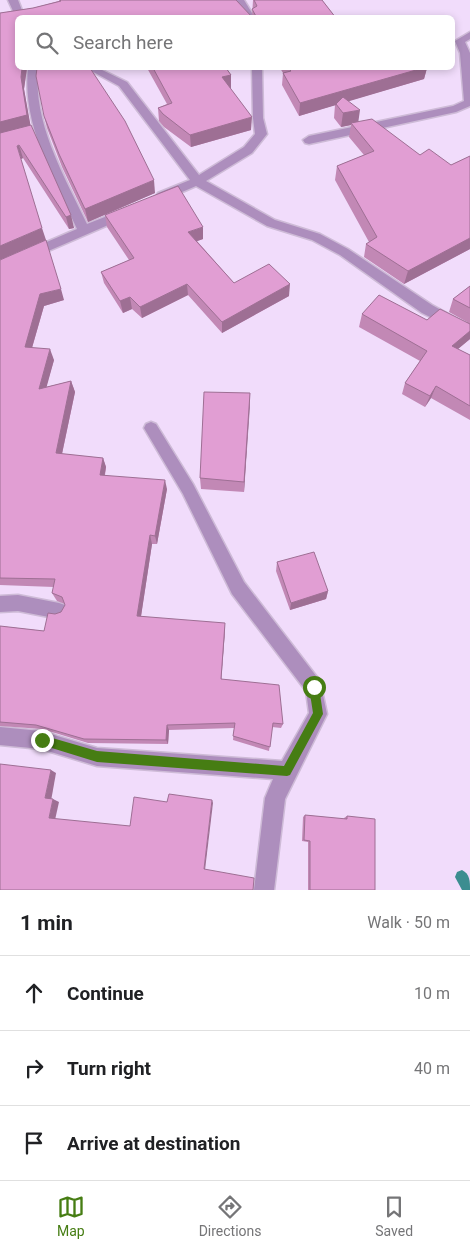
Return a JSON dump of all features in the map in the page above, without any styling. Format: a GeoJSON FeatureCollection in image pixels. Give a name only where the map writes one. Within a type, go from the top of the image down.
{"type":"FeatureCollection","features":[{"type":"Feature","properties":{"kind":"street"},"geometry":{"type":"LineString","coordinates":[[13,0],[19,15]]}},
{"type":"Feature","properties":{"kind":"street"},"geometry":{"type":"LineString","coordinates":[[239,0],[248,15]]}},
{"type":"Feature","properties":{"kind":"street"},"geometry":{"type":"LineString","coordinates":[[309,140],[456,109],[469,102],[465,52],[460,41],[470,35]]}},
{"type":"Feature","properties":{"kind":"street"},"geometry":{"type":"LineString","coordinates":[[33,70],[31,89],[34,132],[84,231]]}},
{"type":"Feature","properties":{"kind":"street"},"geometry":{"type":"LineString","coordinates":[[95,70],[123,84],[197,181],[270,223],[316,238],[344,252],[427,309],[470,332]]}},
{"type":"Feature","properties":{"kind":"street"},"geometry":{"type":"LineString","coordinates":[[153,200],[197,181],[248,150],[261,134],[258,118],[257,70]]}},
{"type":"Feature","properties":{"kind":"street"},"geometry":{"type":"LineString","coordinates":[[0,267],[135,208]]}},
{"type":"Feature","properties":{"kind":"street"},"geometry":{"type":"LineString","coordinates":[[151,428],[188,489],[238,588],[314,687],[318,714],[287,771],[275,798],[264,890]]}},
{"type":"Feature","properties":{"kind":"street"},"geometry":{"type":"LineString","coordinates":[[0,604],[18,602],[58,611]]}},
{"type":"Feature","properties":{"kind":"street"},"geometry":{"type":"LineString","coordinates":[[0,736],[42,740],[97,756],[287,771]]}},
{"type":"Feature","properties":{"kind":"building"},"geometry":{"type":"Polygon","coordinates":[[[236,0],[250,15],[15,15],[15,70],[22,70],[21,77],[27,115],[0,122],[0,13],[61,1],[236,0]]]}},
{"type":"Feature","properties":{"kind":"building"},"geometry":{"type":"Polygon","coordinates":[[[254,0],[322,0],[334,15],[255,15],[252,9],[257,6],[254,0]]]}},
{"type":"Feature","properties":{"kind":"building"},"geometry":{"type":"Polygon","coordinates":[[[37,70],[91,70],[125,121],[154,180],[85,209],[59,154],[44,116],[36,76],[37,70]]]}},
{"type":"Feature","properties":{"kind":"building"},"geometry":{"type":"Polygon","coordinates":[[[154,70],[227,70],[231,75],[222,77],[252,117],[190,135],[158,108],[172,103],[154,70]]]}},
{"type":"Feature","properties":{"kind":"building"},"geometry":{"type":"Polygon","coordinates":[[[416,70],[300,103],[283,73],[291,71],[416,70]]]}},
{"type":"Feature","properties":{"kind":"building"},"geometry":{"type":"Polygon","coordinates":[[[343,97],[360,110],[343,113],[336,104],[343,97]]]}},
{"type":"Feature","properties":{"kind":"building"},"geometry":{"type":"Polygon","coordinates":[[[372,119],[420,155],[429,149],[451,165],[470,156],[470,238],[408,271],[366,244],[377,237],[337,166],[374,151],[351,123],[372,119]]]}},
{"type":"Feature","properties":{"kind":"building"},"geometry":{"type":"Polygon","coordinates":[[[31,125],[71,215],[66,217],[19,145],[17,146],[42,228],[0,246],[0,133],[31,125]]]}},
{"type":"Feature","properties":{"kind":"building"},"geometry":{"type":"Polygon","coordinates":[[[178,186],[203,227],[188,232],[234,283],[269,264],[290,284],[222,322],[187,284],[140,307],[130,297],[120,301],[101,272],[134,258],[105,215],[178,186]]]}},
{"type":"Feature","properties":{"kind":"building"},"geometry":{"type":"Polygon","coordinates":[[[46,240],[61,289],[40,294],[25,347],[50,349],[39,389],[71,381],[56,453],[103,458],[100,475],[165,480],[155,536],[150,535],[137,616],[225,623],[221,679],[279,685],[283,724],[273,723],[270,747],[233,736],[235,723],[167,725],[166,740],[84,739],[36,725],[0,722],[0,626],[44,631],[48,613],[55,614],[61,612],[65,605],[62,597],[52,593],[55,579],[0,578],[0,260],[46,240]]]}},
{"type":"Feature","properties":{"kind":"building"},"geometry":{"type":"Polygon","coordinates":[[[470,286],[470,308],[453,299],[470,286]]]}},
{"type":"Feature","properties":{"kind":"building"},"geometry":{"type":"Polygon","coordinates":[[[379,295],[427,320],[440,309],[470,324],[470,331],[452,346],[470,355],[470,406],[436,386],[430,396],[405,383],[427,351],[362,314],[379,295]]]}},
{"type":"Feature","properties":{"kind":"building"},"geometry":{"type":"Polygon","coordinates":[[[204,392],[250,393],[244,482],[200,478],[204,392]]]}},
{"type":"Feature","properties":{"kind":"building"},"geometry":{"type":"Polygon","coordinates":[[[314,552],[328,591],[291,603],[277,562],[314,552]]]}},
{"type":"Feature","properties":{"kind":"building"},"geometry":{"type":"Polygon","coordinates":[[[0,764],[51,770],[45,798],[53,799],[49,818],[130,826],[134,797],[167,802],[169,794],[212,800],[204,869],[254,878],[253,890],[0,890],[0,764]]]}},
{"type":"Feature","properties":{"kind":"building"},"geometry":{"type":"Polygon","coordinates":[[[305,815],[347,819],[347,816],[375,819],[375,890],[310,890],[310,841],[304,840],[305,815]]]}},
{"type":"Feature","properties":{"kind":"waterway"},"geometry":{"type":"LineString","coordinates":[[462,877],[470,890]]}},
{"type":"Feature","properties":{"kind":"route"},"geometry":{"type":"LineString","coordinates":[[42,740],[97,756],[287,771],[318,714],[314,687]]}}]}
